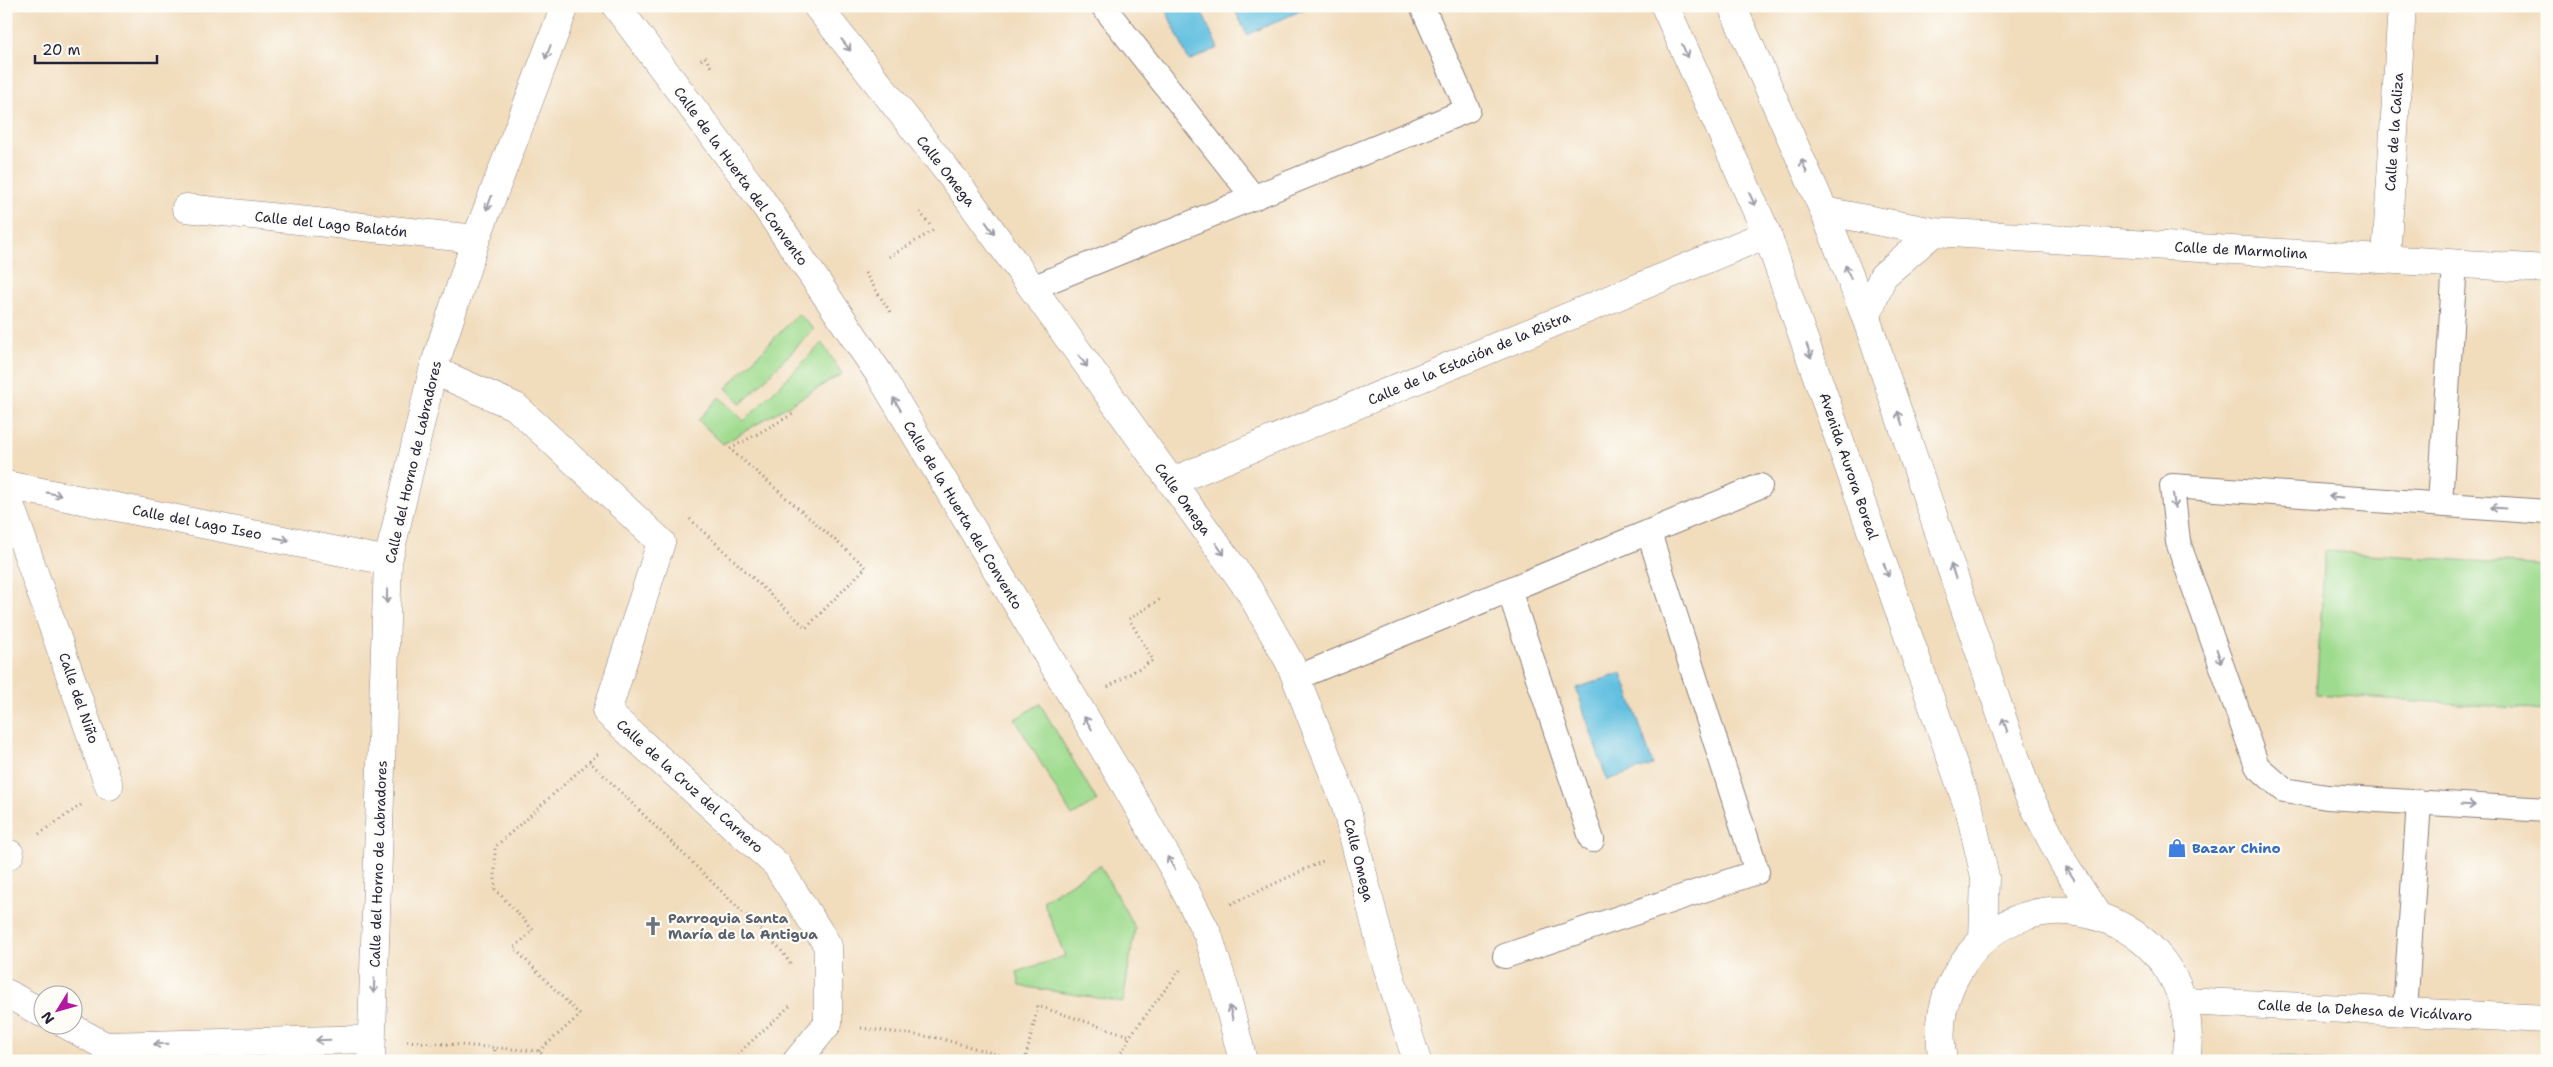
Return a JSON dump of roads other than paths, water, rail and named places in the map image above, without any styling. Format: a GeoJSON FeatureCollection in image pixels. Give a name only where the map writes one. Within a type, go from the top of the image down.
{"type":"FeatureCollection","features":[{"type":"Feature","properties":{"kind":"street","name":"Calle del Horno de Labradores"},"geometry":{"type":"LineString","coordinates":[[372,1050],[388,561],[433,370],[476,239],[566,6]]}},
{"type":"Feature","properties":{"kind":"street","name":"Calle de la Huerta del Convento"},"geometry":{"type":"LineString","coordinates":[[616,6],[760,198],[880,376],[1126,786],[1175,871],[1208,935],[1225,990],[1243,1061]]}},
{"type":"Feature","properties":{"kind":"street","name":"Calle Omega"},"geometry":{"type":"LineString","coordinates":[[817,6],[960,187],[1249,590],[1296,678],[1345,803],[1382,950],[1417,1061]]}},
{"type":"Feature","properties":{"kind":"street","name":"Avenida Aurora Boreal"},"geometry":{"type":"LineString","coordinates":[[1665,6],[1767,234],[1970,812],[1985,877],[1983,940]]}},
{"type":"Feature","properties":{"kind":"street"},"geometry":{"type":"LineString","coordinates":[[1732,6],[1824,211],[1866,318],[2028,794],[2063,862],[2096,914]]}},
{"type":"Feature","properties":{"kind":"street","name":"Calle de la Caliza"},"geometry":{"type":"LineString","coordinates":[[2386,258],[2402,6]]}},
{"type":"Feature","properties":{"kind":"street","name":"Calle del Lago Balatón"},"geometry":{"type":"LineString","coordinates":[[186,208],[476,239]]}},
{"type":"Feature","properties":{"kind":"street","name":"Calle de Marmolina"},"geometry":{"type":"LineString","coordinates":[[1824,211],[1934,232],[2547,269]]}},
{"type":"Feature","properties":{"kind":"street"},"geometry":{"type":"LineString","coordinates":[[1866,318],[1883,276],[1934,232]]}},
{"type":"Feature","properties":{"kind":"street","name":"Calle de la Estación de la Ristra"},"geometry":{"type":"LineString","coordinates":[[1171,482],[1767,234]]}},
{"type":"Feature","properties":{"kind":"street","name":"Calle de la Cruz del Carnero"},"geometry":{"type":"LineString","coordinates":[[433,370],[516,407],[661,542],[616,721],[776,864],[828,946],[828,1023],[797,1061]]}},
{"type":"Feature","properties":{"kind":"street","name":"Calle del Lago Iseo"},"geometry":{"type":"LineString","coordinates":[[6,485],[388,561]]}},
{"type":"Feature","properties":{"kind":"street","name":"Calle del Niño"},"geometry":{"type":"LineString","coordinates":[[6,493],[109,786]]}},
{"type":"Feature","properties":{"kind":"street"},"geometry":{"type":"LineString","coordinates":[[1943,1061],[1940,1043],[1941,1014],[1949,987],[1963,962],[1983,940],[2008,924],[2037,914],[2066,911],[2096,914],[2126,928],[2151,947],[2171,972],[2184,1001],[2189,1030],[2186,1061]]}},
{"type":"Feature","properties":{"kind":"street"},"geometry":{"type":"LineString","coordinates":[[6,994],[32,1008]]}},
{"type":"Feature","properties":{"kind":"street","name":"Calle de la Dehesa de Vicálvaro"},"geometry":{"type":"LineString","coordinates":[[2184,1001],[2405,1011],[2547,1020]]}},
{"type":"Feature","properties":{"kind":"street"},"geometry":{"type":"LineString","coordinates":[[79,1034],[107,1053],[372,1050]]}},
{"type":"Feature","properties":{"kind":"lane"},"geometry":{"type":"LineString","coordinates":[[1103,6],[1254,198]]}},
{"type":"Feature","properties":{"kind":"lane"},"geometry":{"type":"LineString","coordinates":[[1032,288],[1468,110],[1422,6]]}},
{"type":"Feature","properties":{"kind":"lane"},"geometry":{"type":"LineString","coordinates":[[2440,504],[2455,263]]}},
{"type":"Feature","properties":{"kind":"lane"},"geometry":{"type":"LineString","coordinates":[[1296,678],[1760,486]]}},
{"type":"Feature","properties":{"kind":"lane"},"geometry":{"type":"LineString","coordinates":[[2547,512],[2172,486],[2178,542],[2257,766],[2284,790],[2327,797],[2547,810]]}},
{"type":"Feature","properties":{"kind":"lane"},"geometry":{"type":"LineString","coordinates":[[1504,956],[1756,872],[1649,533]]}},
{"type":"Feature","properties":{"kind":"lane"},"geometry":{"type":"LineString","coordinates":[[1508,590],[1592,840]]}},
{"type":"Feature","properties":{"kind":"lane"},"geometry":{"type":"LineString","coordinates":[[2405,1011],[2419,802]]}},
{"type":"Feature","properties":{"kind":"water"},"geometry":{"type":"Polygon","coordinates":[[[1164,6],[1199,6],[1218,48],[1189,61],[1164,6]]]}},
{"type":"Feature","properties":{"kind":"water"},"geometry":{"type":"Polygon","coordinates":[[[1233,6],[1311,6],[1247,35],[1233,6]]]}},
{"type":"Feature","properties":{"kind":"water"},"geometry":{"type":"Polygon","coordinates":[[[1622,673],[1653,765],[1607,780],[1576,688],[1622,673]]]}},
{"type":"Feature","properties":{"kind":"place","name":"Bazar Chino"},"geometry":{"type":"Point","coordinates":[2177,848]}},
{"type":"Feature","properties":{"kind":"place","name":"Parroquia Santa María de la Antigua"},"geometry":{"type":"Point","coordinates":[653,926]}}]}
